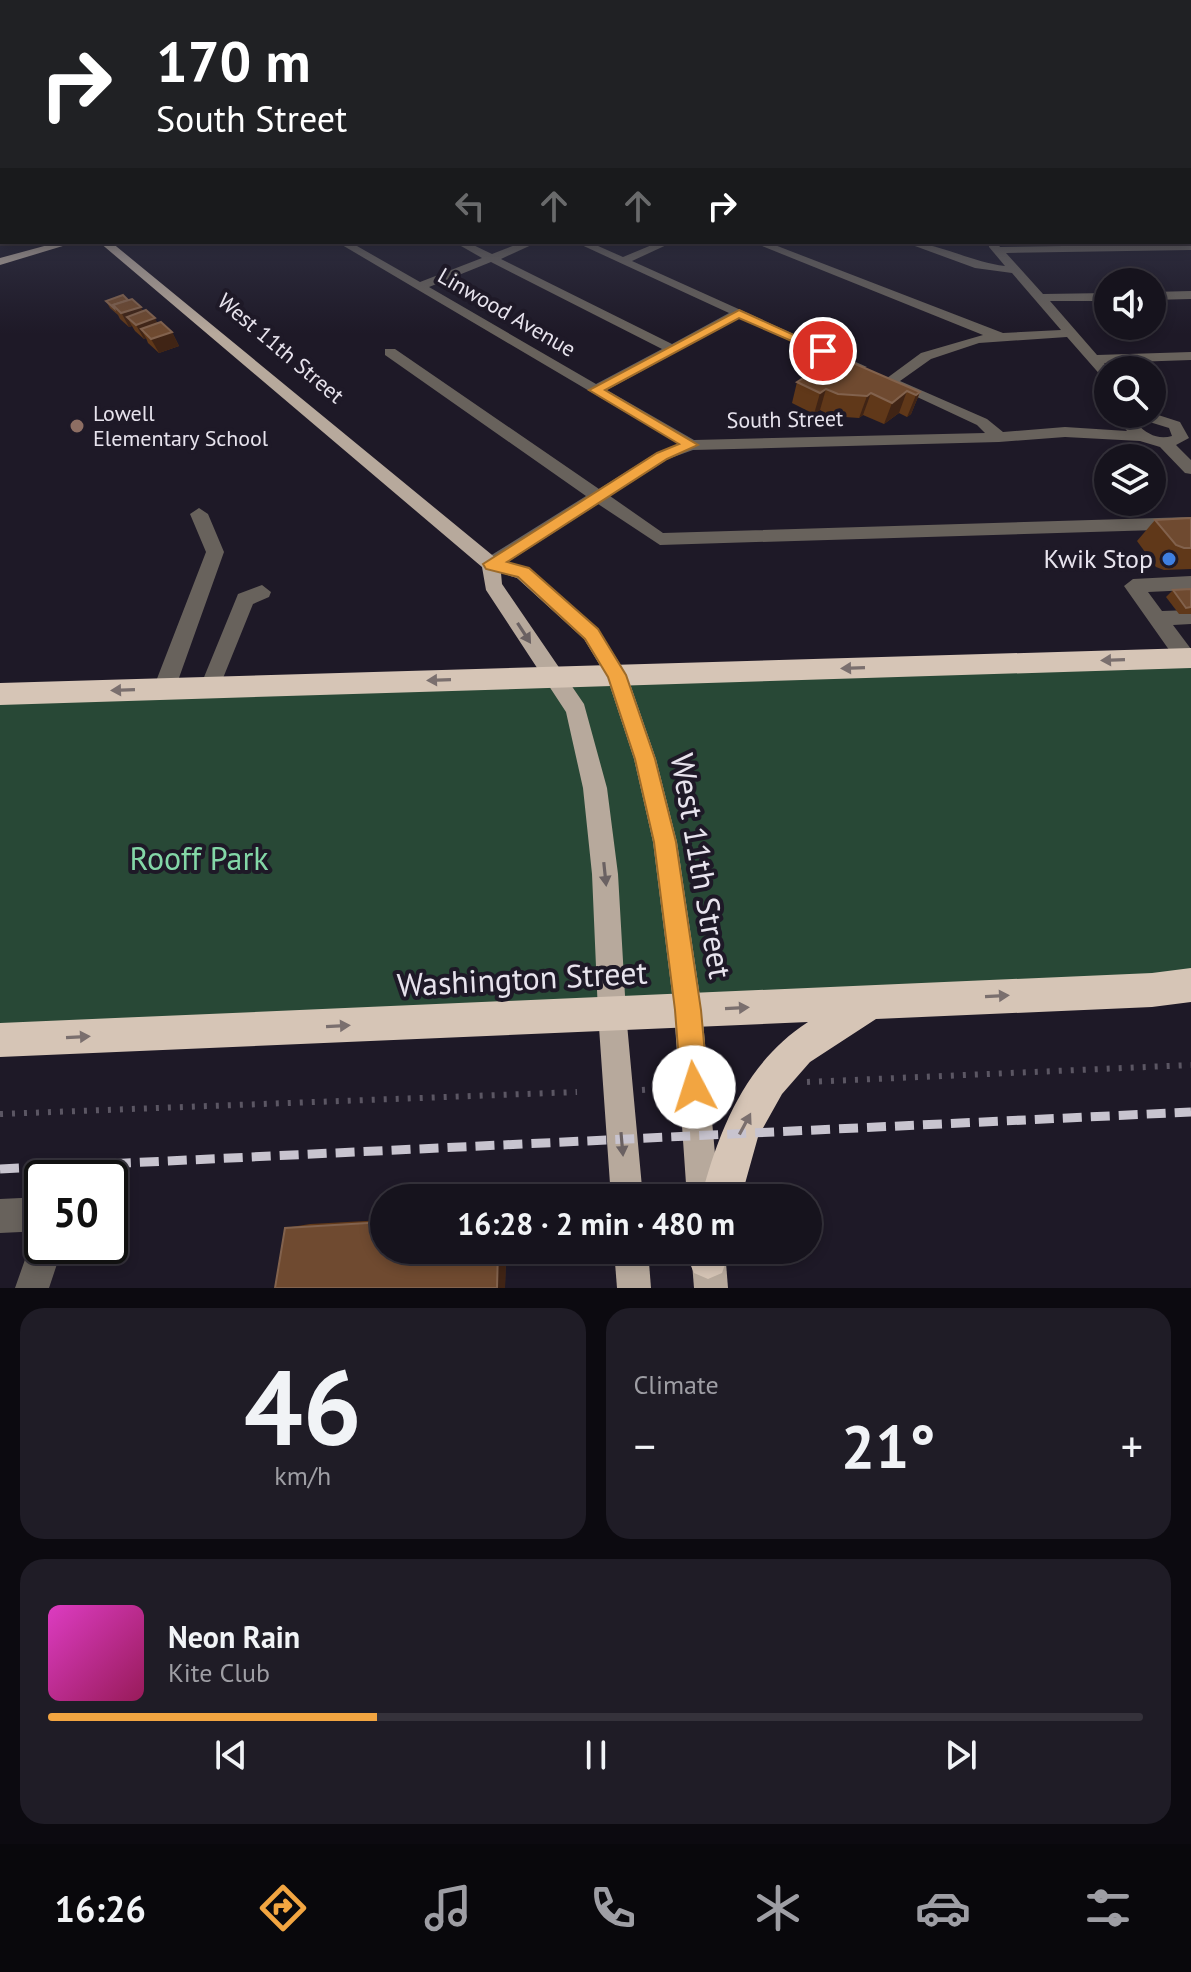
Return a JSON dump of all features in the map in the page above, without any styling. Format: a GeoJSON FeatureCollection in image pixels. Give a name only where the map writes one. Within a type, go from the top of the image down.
{"type":"FeatureCollection","features":[{"type":"Feature","properties":{"kind":"highway"},"geometry":{"type":"LineString","coordinates":[[0,694],[1188,658]]}},
{"type":"Feature","properties":{"kind":"highway"},"geometry":{"type":"LineString","coordinates":[[1152,990],[1191,985]]}},
{"type":"Feature","properties":{"kind":"highway","name":"Washington Street"},"geometry":{"type":"LineString","coordinates":[[0,1040],[1152,990]]}},
{"type":"Feature","properties":{"kind":"highway"},"geometry":{"type":"LineString","coordinates":[[725,1184],[739,1134],[767,1084],[797,1050],[872,1002]]}},
{"type":"Feature","properties":{"kind":"main road"},"geometry":{"type":"LineString","coordinates":[[0,262],[64,244]]}},
{"type":"Feature","properties":{"kind":"main road","name":"West 11th Street"},"geometry":{"type":"LineString","coordinates":[[106,244],[491,564],[523,573],[533,581],[591,634],[617,675],[656,799],[688,1010],[702,1184]]}},
{"type":"Feature","properties":{"kind":"main road"},"geometry":{"type":"LineString","coordinates":[[491,564],[493,585],[576,710],[595,788],[607,889],[612,1013],[626,1184]]}},
{"type":"Feature","properties":{"kind":"main road"},"geometry":{"type":"LineString","coordinates":[[632,1264],[634,1288]]}},
{"type":"Feature","properties":{"kind":"street","name":"Linwood Avenue"},"geometry":{"type":"LineString","coordinates":[[345,244],[691,445]]}},
{"type":"Feature","properties":{"kind":"street"},"geometry":{"type":"LineString","coordinates":[[463,244],[673,349]]}},
{"type":"Feature","properties":{"kind":"street"},"geometry":{"type":"LineString","coordinates":[[419,287],[528,244]]}},
{"type":"Feature","properties":{"kind":"street"},"geometry":{"type":"LineString","coordinates":[[585,244],[982,422],[999,437]]}},
{"type":"Feature","properties":{"kind":"street"},"geometry":{"type":"LineString","coordinates":[[623,261],[663,244]]}},
{"type":"Feature","properties":{"kind":"street"},"geometry":{"type":"LineString","coordinates":[[762,244],[998,336]]}},
{"type":"Feature","properties":{"kind":"street"},"geometry":{"type":"LineString","coordinates":[[915,244],[979,266],[1014,270]]}},
{"type":"Feature","properties":{"kind":"street"},"geometry":{"type":"LineString","coordinates":[[994,246],[1093,359],[1191,356]]}},
{"type":"Feature","properties":{"kind":"street"},"geometry":{"type":"LineString","coordinates":[[994,246],[1191,246]]}},
{"type":"Feature","properties":{"kind":"street"},"geometry":{"type":"LineString","coordinates":[[1166,296],[1191,295]]}},
{"type":"Feature","properties":{"kind":"street"},"geometry":{"type":"LineString","coordinates":[[1038,298],[1094,297]]}},
{"type":"Feature","properties":{"kind":"street"},"geometry":{"type":"LineString","coordinates":[[596,390],[739,313]]}},
{"type":"Feature","properties":{"kind":"street"},"geometry":{"type":"LineString","coordinates":[[890,381],[926,356],[978,339],[1070,333]]}},
{"type":"Feature","properties":{"kind":"street"},"geometry":{"type":"LineString","coordinates":[[390,352],[660,539],[1191,523]]}},
{"type":"Feature","properties":{"kind":"street","name":"South Street"},"geometry":{"type":"LineString","coordinates":[[1166,420],[1191,424]]}},
{"type":"Feature","properties":{"kind":"street"},"geometry":{"type":"LineString","coordinates":[[1166,425],[1179,430],[1179,439],[1191,469]]}},
{"type":"Feature","properties":{"kind":"street","name":"South Street"},"geometry":{"type":"LineString","coordinates":[[491,564],[662,456],[691,445],[999,437],[1094,427]]}},
{"type":"Feature","properties":{"kind":"street"},"geometry":{"type":"LineString","coordinates":[[1133,428],[1142,437]]}},
{"type":"Feature","properties":{"kind":"street","name":"South Street"},"geometry":{"type":"LineString","coordinates":[[1065,432],[1179,439]]}},
{"type":"Feature","properties":{"kind":"street"},"geometry":{"type":"LineString","coordinates":[[164,689],[215,552],[199,514]]}},
{"type":"Feature","properties":{"kind":"street"},"geometry":{"type":"LineString","coordinates":[[1188,658],[1133,586],[1191,583]]}},
{"type":"Feature","properties":{"kind":"street"},"geometry":{"type":"LineString","coordinates":[[210,687],[245,599],[262,592]]}},
{"type":"Feature","properties":{"kind":"street"},"geometry":{"type":"LineString","coordinates":[[1156,619],[1191,617]]}},
{"type":"Feature","properties":{"kind":"street","name":"Washington Street"},"geometry":{"type":"LineString","coordinates":[[1152,990],[1191,993]]}},
{"type":"Feature","properties":{"kind":"street"},"geometry":{"type":"LineString","coordinates":[[0,1216],[24,1215]]}},
{"type":"Feature","properties":{"kind":"street"},"geometry":{"type":"LineString","coordinates":[[32,1288],[40,1264]]}},
{"type":"Feature","properties":{"kind":"path"},"geometry":{"type":"LineString","coordinates":[[793,1083],[1191,1065]]}},
{"type":"Feature","properties":{"kind":"path"},"geometry":{"type":"LineString","coordinates":[[711,1087],[741,1085]]}},
{"type":"Feature","properties":{"kind":"path"},"geometry":{"type":"LineString","coordinates":[[636,1090],[677,1088]]}},
{"type":"Feature","properties":{"kind":"path"},"geometry":{"type":"LineString","coordinates":[[0,1114],[577,1092]]}},
{"type":"Feature","properties":{"kind":"green space","name":"Rooff Park"},"geometry":{"type":"Polygon","coordinates":[[[1191,658],[1191,985],[0,1040],[0,694],[1191,658]]]}},
{"type":"Feature","properties":{"kind":"building"},"geometry":{"type":"Polygon","coordinates":[[[123,295],[128,300],[113,305],[114,308],[106,301],[123,295]]]}},
{"type":"Feature","properties":{"kind":"building"},"geometry":{"type":"Polygon","coordinates":[[[132,299],[141,307],[121,313],[113,305],[132,299]]]}},
{"type":"Feature","properties":{"kind":"building"},"geometry":{"type":"Polygon","coordinates":[[[146,310],[155,318],[136,325],[127,317],[146,310]]]}},
{"type":"Feature","properties":{"kind":"building"},"geometry":{"type":"Polygon","coordinates":[[[161,322],[172,332],[151,339],[141,329],[161,322]]]}},
{"type":"Feature","properties":{"kind":"building"},"geometry":{"type":"Polygon","coordinates":[[[837,356],[920,392],[916,395],[907,391],[892,403],[871,393],[867,396],[838,394],[826,389],[820,393],[797,382],[837,356]]]}},
{"type":"Feature","properties":{"kind":"building"},"geometry":{"type":"Polygon","coordinates":[[[1191,518],[1191,548],[1176,545],[1155,520],[1191,518]]]}},
{"type":"Feature","properties":{"kind":"building"},"geometry":{"type":"Polygon","coordinates":[[[1191,589],[1191,607],[1186,608],[1173,590],[1191,589]]]}},
{"type":"Feature","properties":{"kind":"building"},"geometry":{"type":"Polygon","coordinates":[[[370,1223],[370,1264],[498,1264],[497,1288],[275,1288],[285,1228],[370,1223]]]}},
{"type":"Feature","properties":{"kind":"railway"},"geometry":{"type":"LineString","coordinates":[[0,1169],[1191,1112]]}},
{"type":"Feature","properties":{"kind":"place","name":"Lowell Elementary School"},"geometry":{"type":"Point","coordinates":[77,426]}},
{"type":"Feature","properties":{"kind":"place","name":"Kwik Stop"},"geometry":{"type":"Point","coordinates":[1169,559]}},
{"type":"Feature","properties":{"kind":"route"},"geometry":{"type":"LineString","coordinates":[[694,1087],[688,1010],[665,842],[645,759],[617,675],[591,634],[523,573],[491,564],[662,456],[691,445],[596,390],[739,313],[823,351]]}}]}
